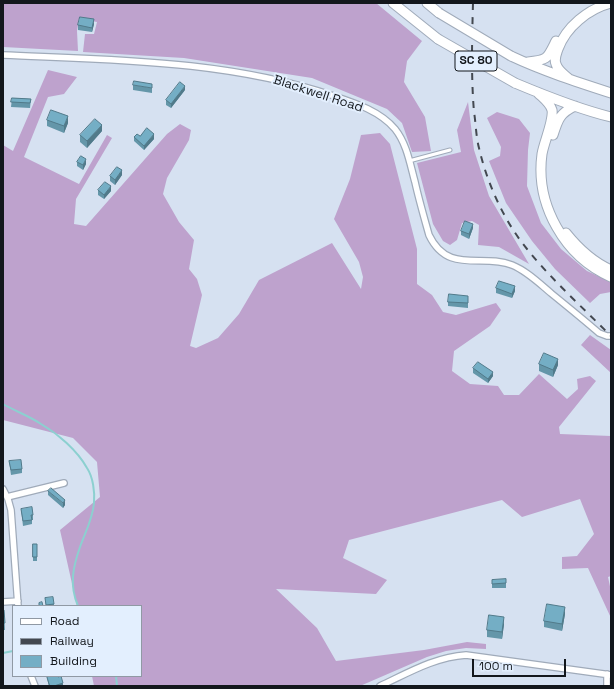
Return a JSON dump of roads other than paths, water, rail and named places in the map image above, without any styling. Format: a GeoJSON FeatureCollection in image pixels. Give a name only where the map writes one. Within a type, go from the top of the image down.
{"type":"FeatureCollection","features":[{"type":"Feature","properties":{"kind":"main road","name":"SC 80"},"geometry":{"type":"LineString","coordinates":[[393,3],[438,39],[515,83],[596,114],[611,117]]}},
{"type":"Feature","properties":{"kind":"main road","name":"SC 80"},"geometry":{"type":"LineString","coordinates":[[427,3],[439,13],[511,56],[526,63],[611,93]]}},
{"type":"Feature","properties":{"kind":"main road"},"geometry":{"type":"LineString","coordinates":[[526,63],[542,61],[546,58],[564,27],[583,10],[595,3]]}},
{"type":"Feature","properties":{"kind":"main road"},"geometry":{"type":"LineString","coordinates":[[568,78],[558,70],[555,63],[559,46],[565,36],[583,17],[599,7],[611,3]]}},
{"type":"Feature","properties":{"kind":"main road"},"geometry":{"type":"LineString","coordinates":[[538,93],[548,103],[552,111],[551,121],[544,145],[541,171],[546,202],[550,215],[563,237],[578,256],[597,270],[611,277]]}},
{"type":"Feature","properties":{"kind":"main road"},"geometry":{"type":"LineString","coordinates":[[575,106],[565,111],[561,116],[556,126],[549,150],[547,177],[550,197],[558,219],[569,236],[590,257],[611,270]]}},
{"type":"Feature","properties":{"kind":"street","name":"Blackwell Road"},"geometry":{"type":"LineString","coordinates":[[3,55],[162,63],[245,74],[287,82],[342,99],[379,114],[394,128],[405,146],[428,235],[440,251],[460,260],[503,263],[515,266],[539,283],[599,333],[606,336],[611,336]]}},
{"type":"Feature","properties":{"kind":"street"},"geometry":{"type":"LineString","coordinates":[[7,496],[64,483]]}},
{"type":"Feature","properties":{"kind":"street"},"geometry":{"type":"LineString","coordinates":[[3,489],[7,496],[11,510],[18,603],[3,602]]}},
{"type":"Feature","properties":{"kind":"street"},"geometry":{"type":"LineString","coordinates":[[380,686],[428,663],[453,656],[466,655],[609,675],[607,686]]}},
{"type":"Feature","properties":{"kind":"lane"},"geometry":{"type":"LineString","coordinates":[[409,161],[450,150]]}},
{"type":"Feature","properties":{"kind":"waterway"},"geometry":{"type":"LineString","coordinates":[[3,404],[36,421],[60,438],[73,449],[83,461],[91,476],[94,494],[93,509],[78,554],[73,576],[75,598],[78,605]]}},
{"type":"Feature","properties":{"kind":"waterway"},"geometry":{"type":"LineString","coordinates":[[3,653],[12,651]]}},
{"type":"Feature","properties":{"kind":"waterway"},"geometry":{"type":"LineString","coordinates":[[116,677],[117,686]]}},
{"type":"Feature","properties":{"kind":"railway"},"geometry":{"type":"LineString","coordinates":[[473,3],[472,71],[474,112],[478,144],[482,161],[497,201],[511,226],[527,249],[557,283],[611,336]]}}]}
